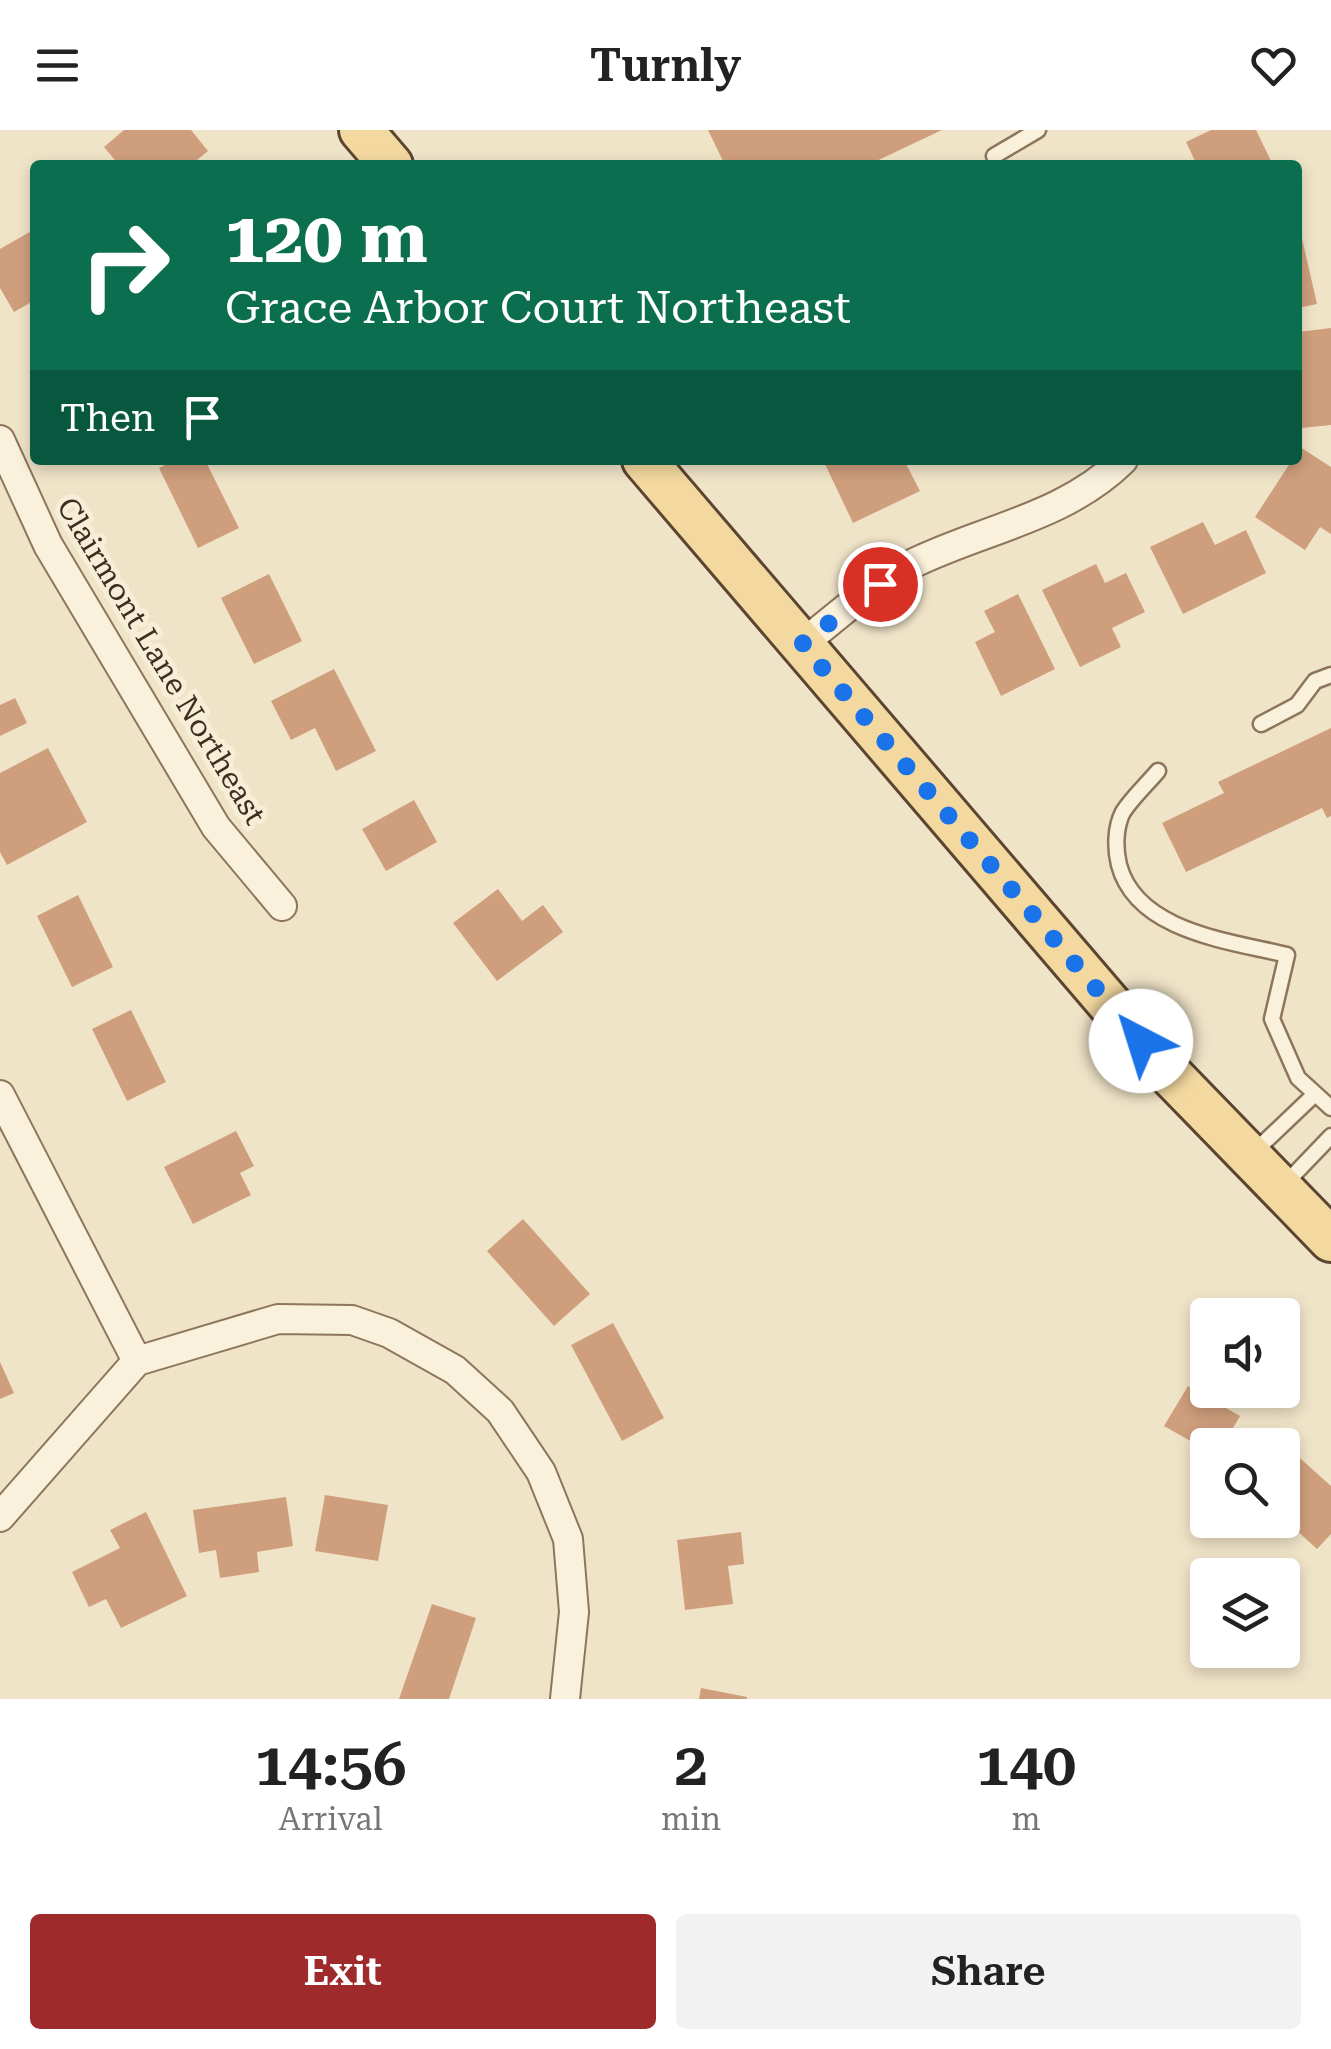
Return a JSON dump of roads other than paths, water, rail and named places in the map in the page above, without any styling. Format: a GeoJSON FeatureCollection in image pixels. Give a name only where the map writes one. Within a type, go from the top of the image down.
{"type":"FeatureCollection","features":[{"type":"Feature","properties":{"kind":"main road"},"geometry":{"type":"LineString","coordinates":[[361,130],[387,160]]}},
{"type":"Feature","properties":{"kind":"main road"},"geometry":{"type":"LineString","coordinates":[[648,465],[1166,1070],[1331,1240]]}},
{"type":"Feature","properties":{"kind":"street","name":"Clairmont Lane Northeast"},"geometry":{"type":"LineString","coordinates":[[0,440],[48,546],[216,828],[282,906]]}},
{"type":"Feature","properties":{"kind":"street"},"geometry":{"type":"LineString","coordinates":[[802,644],[896,573],[935,554],[1047,512],[1097,486],[1118,465]]}},
{"type":"Feature","properties":{"kind":"street"},"geometry":{"type":"LineString","coordinates":[[0,1095],[137,1361]]}},
{"type":"Feature","properties":{"kind":"street"},"geometry":{"type":"LineString","coordinates":[[0,1517],[137,1361],[278,1319],[352,1320],[390,1333],[455,1370],[500,1411],[541,1472],[568,1540],[574,1612],[565,1699]]}},
{"type":"Feature","properties":{"kind":"lane"},"geometry":{"type":"LineString","coordinates":[[994,156],[1038,130]]}},
{"type":"Feature","properties":{"kind":"lane"},"geometry":{"type":"LineString","coordinates":[[1261,724],[1298,706],[1314,681],[1331,675]]}},
{"type":"Feature","properties":{"kind":"lane"},"geometry":{"type":"LineString","coordinates":[[1158,771],[1122,814],[1115,850],[1122,875],[1143,904],[1169,921],[1286,955],[1272,1019],[1298,1078],[1331,1108]]}},
{"type":"Feature","properties":{"kind":"lane"},"geometry":{"type":"LineString","coordinates":[[1249,1157],[1315,1094]]}},
{"type":"Feature","properties":{"kind":"lane"},"geometry":{"type":"LineString","coordinates":[[1280,1189],[1331,1136]]}}]}
